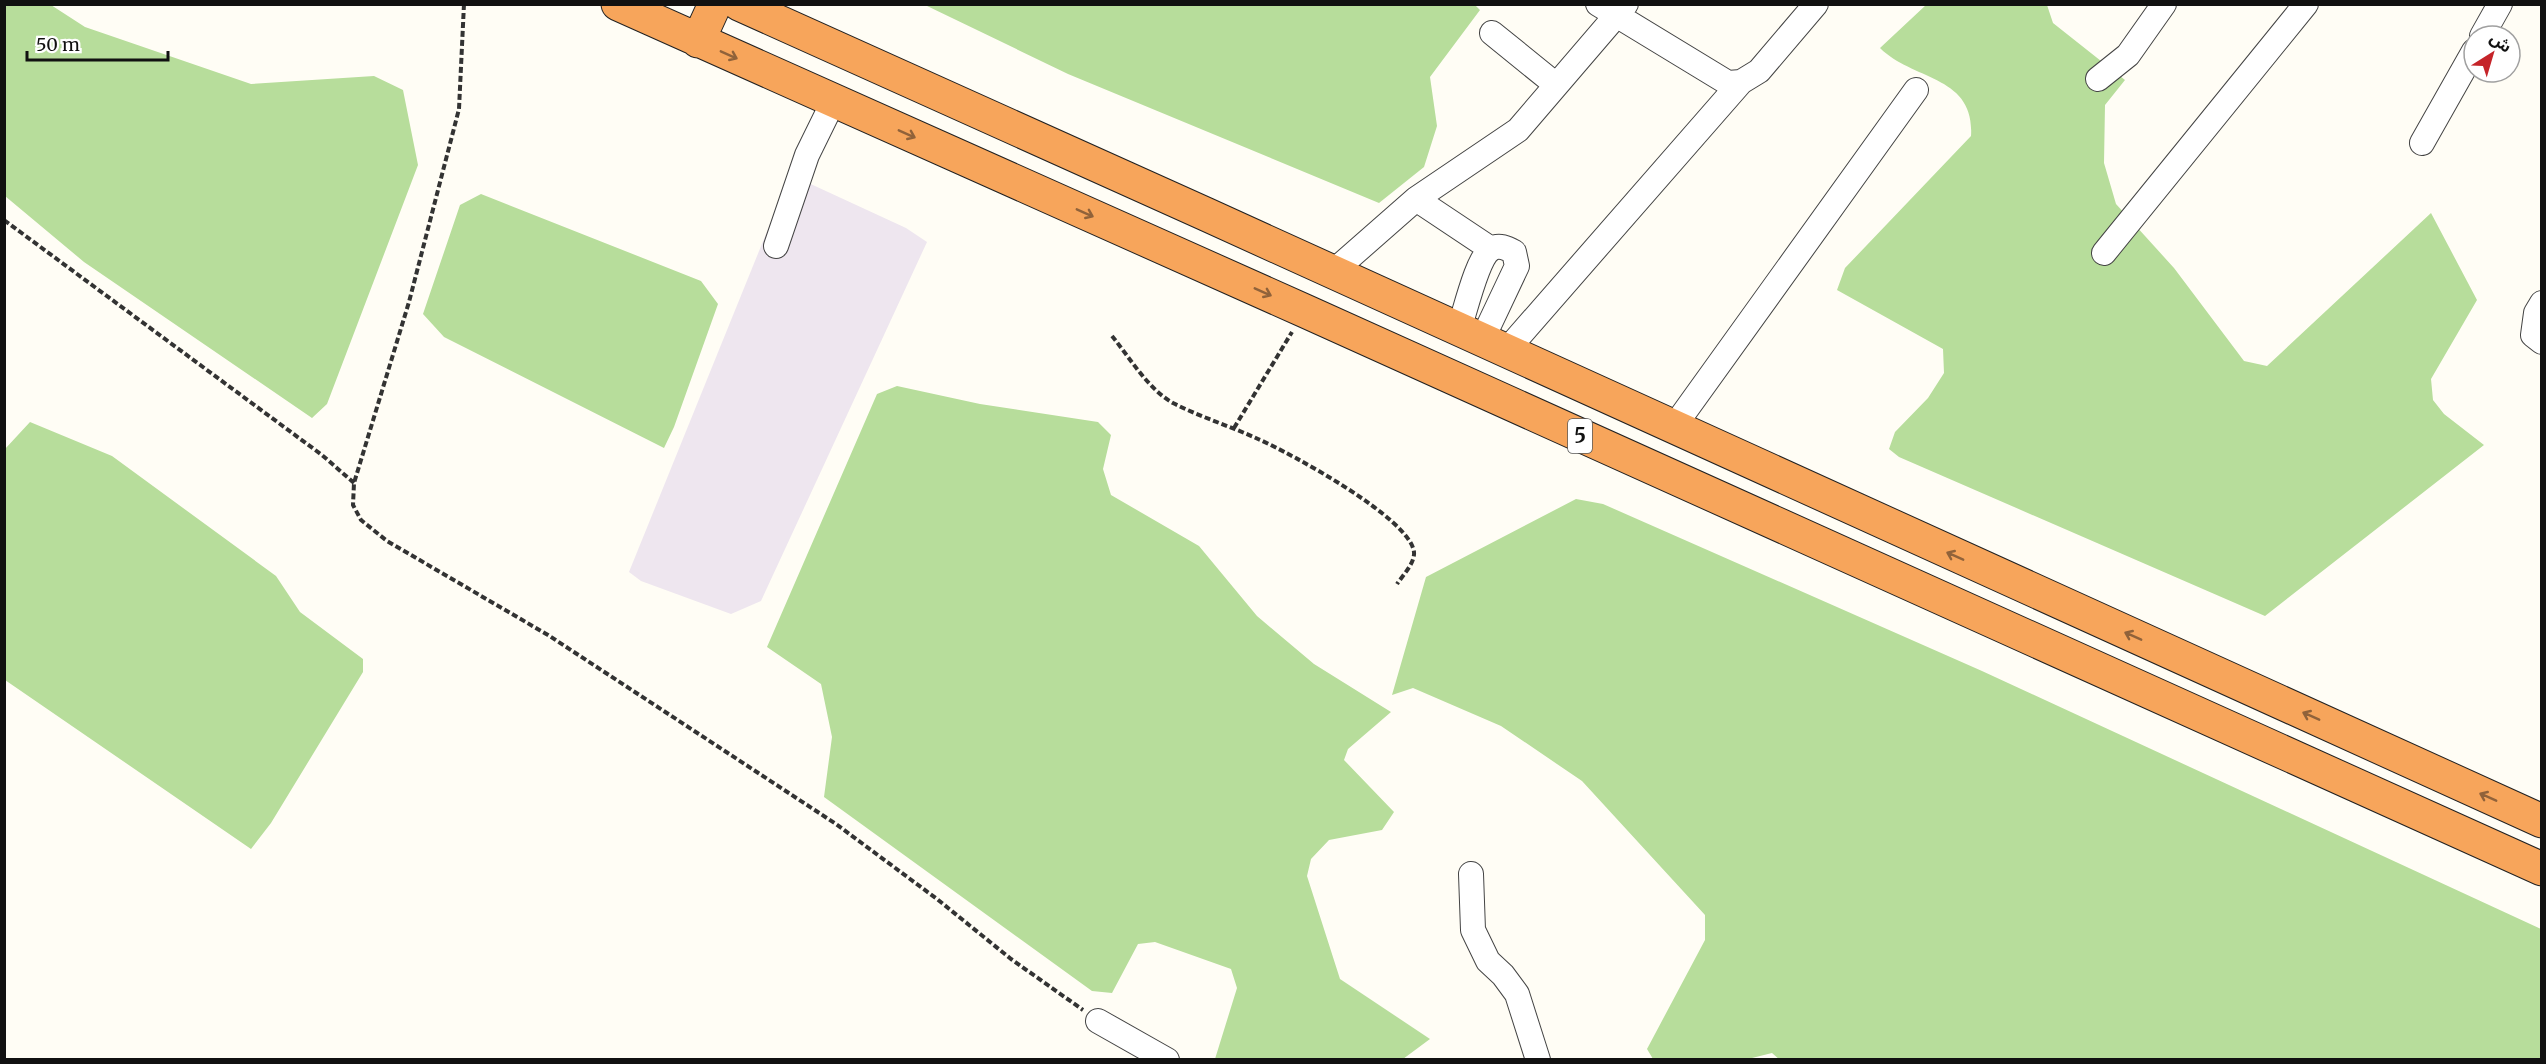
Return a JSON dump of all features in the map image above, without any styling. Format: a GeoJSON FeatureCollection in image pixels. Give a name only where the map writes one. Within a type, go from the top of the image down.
{"type":"FeatureCollection","features":[{"type":"Feature","properties":{"kind":"highway","name":"5"},"geometry":{"type":"LineString","coordinates":[[618,4],[1305,311],[2541,869]]}},
{"type":"Feature","properties":{"kind":"highway"},"geometry":{"type":"LineString","coordinates":[[698,41],[716,4]]}},
{"type":"Feature","properties":{"kind":"highway","name":"5"},"geometry":{"type":"LineString","coordinates":[[739,4],[1334,271],[1673,428],[2541,821]]}},
{"type":"Feature","properties":{"kind":"highway"},"geometry":{"type":"LineString","coordinates":[[2326,772],[2343,731]]}},
{"type":"Feature","properties":{"kind":"street"},"geometry":{"type":"LineString","coordinates":[[1482,340],[1742,82],[1759,71],[1816,4]]}},
{"type":"Feature","properties":{"kind":"street"},"geometry":{"type":"LineString","coordinates":[[2098,79],[2128,55],[2164,4]]}},
{"type":"Feature","properties":{"kind":"street"},"geometry":{"type":"LineString","coordinates":[[2104,253],[2306,4]]}},
{"type":"Feature","properties":{"kind":"street"},"geometry":{"type":"LineString","coordinates":[[2489,24],[2500,4]]}},
{"type":"Feature","properties":{"kind":"street"},"geometry":{"type":"LineString","coordinates":[[1334,271],[1416,199],[1518,130],[1613,8],[1713,76],[1728,83],[1742,82]]}},
{"type":"Feature","properties":{"kind":"street"},"geometry":{"type":"LineString","coordinates":[[1492,33],[1555,84]]}},
{"type":"Feature","properties":{"kind":"street"},"geometry":{"type":"LineString","coordinates":[[2422,143],[2462,72]]}},
{"type":"Feature","properties":{"kind":"street"},"geometry":{"type":"LineString","coordinates":[[1673,428],[1916,90]]}},
{"type":"Feature","properties":{"kind":"street"},"geometry":{"type":"LineString","coordinates":[[776,246],[807,155],[833,102]]}},
{"type":"Feature","properties":{"kind":"street"},"geometry":{"type":"LineString","coordinates":[[1416,199],[1491,249]]}},
{"type":"Feature","properties":{"kind":"street"},"geometry":{"type":"LineString","coordinates":[[1504,246],[1514,252],[1517,266],[1482,340],[1482,261],[1491,249],[1504,246]]}},
{"type":"Feature","properties":{"kind":"street"},"geometry":{"type":"LineString","coordinates":[[2541,303],[2536,314],[2533,335],[2541,342]]}},
{"type":"Feature","properties":{"kind":"street"},"geometry":{"type":"LineString","coordinates":[[1471,874],[1473,930],[1488,961],[1503,975],[1517,994],[1538,1059]]}},
{"type":"Feature","properties":{"kind":"street"},"geometry":{"type":"LineString","coordinates":[[1098,1021],[1167,1059]]}},
{"type":"Feature","properties":{"kind":"path"},"geometry":{"type":"LineString","coordinates":[[464,4],[459,109],[409,302],[354,483],[353,505],[361,520],[387,541],[548,635],[836,824],[1011,959],[1098,1021]]}},
{"type":"Feature","properties":{"kind":"path"},"geometry":{"type":"LineString","coordinates":[[4,219],[322,455],[354,483]]}},
{"type":"Feature","properties":{"kind":"path"},"geometry":{"type":"LineString","coordinates":[[1234,428],[1305,311]]}},
{"type":"Feature","properties":{"kind":"path"},"geometry":{"type":"LineString","coordinates":[[1112,336],[1154,388],[1172,402],[1260,440],[1363,498],[1394,522],[1409,538],[1414,553],[1411,564],[1397,584]]}},
{"type":"Feature","properties":{"kind":"shaded area"},"geometry":{"type":"Polygon","coordinates":[[[802,180],[906,228],[927,242],[761,601],[731,614],[641,581],[629,572],[787,182],[802,180]]]}},
{"type":"Feature","properties":{"kind":"green space"},"geometry":{"type":"Polygon","coordinates":[[[4,5],[51,5],[85,27],[251,84],[374,76],[403,90],[418,165],[327,404],[312,418],[84,262],[5,196],[4,5]]]}},
{"type":"Feature","properties":{"kind":"green space"},"geometry":{"type":"Polygon","coordinates":[[[925,5],[1475,5],[1480,10],[1430,77],[1437,126],[1424,167],[1379,203],[1068,74],[925,5]]]}},
{"type":"Feature","properties":{"kind":"green space"},"geometry":{"type":"Polygon","coordinates":[[[1926,5],[2047,5],[2053,23],[2125,80],[2105,105],[2104,163],[2116,204],[2174,268],[2244,361],[2267,366],[2431,213],[2477,300],[2431,379],[2433,400],[2444,414],[2484,445],[2265,616],[1899,457],[1889,449],[1895,432],[1928,398],[1944,373],[1943,349],[1837,290],[1845,268],[1971,136],[1970,116],[1963,101],[1953,90],[1894,59],[1880,48],[1926,5]]]}},
{"type":"Feature","properties":{"kind":"green space"},"geometry":{"type":"Polygon","coordinates":[[[481,194],[701,281],[718,304],[674,427],[664,448],[444,337],[423,314],[460,205],[481,194]]]}},
{"type":"Feature","properties":{"kind":"green space"},"geometry":{"type":"Polygon","coordinates":[[[897,386],[980,404],[1098,422],[1111,435],[1103,469],[1111,495],[1199,546],[1257,616],[1314,664],[1391,712],[1348,749],[1344,760],[1394,812],[1382,830],[1329,840],[1311,859],[1307,876],[1340,979],[1430,1039],[1403,1059],[1215,1059],[1237,988],[1231,969],[1155,942],[1138,944],[1112,993],[1092,991],[824,797],[832,737],[821,684],[767,647],[877,394],[897,386]]]}},
{"type":"Feature","properties":{"kind":"green space"},"geometry":{"type":"Polygon","coordinates":[[[30,422],[112,456],[276,576],[300,612],[363,659],[363,672],[271,823],[251,849],[5,680],[5,449],[30,422]]]}},
{"type":"Feature","properties":{"kind":"green space"},"geometry":{"type":"Polygon","coordinates":[[[1576,499],[1603,504],[1982,671],[2541,929],[2541,1059],[1780,1060],[1772,1053],[1748,1059],[1653,1059],[1647,1049],[1705,940],[1705,915],[1582,781],[1501,726],[1413,688],[1392,695],[1426,577],[1576,499]]]}}]}
